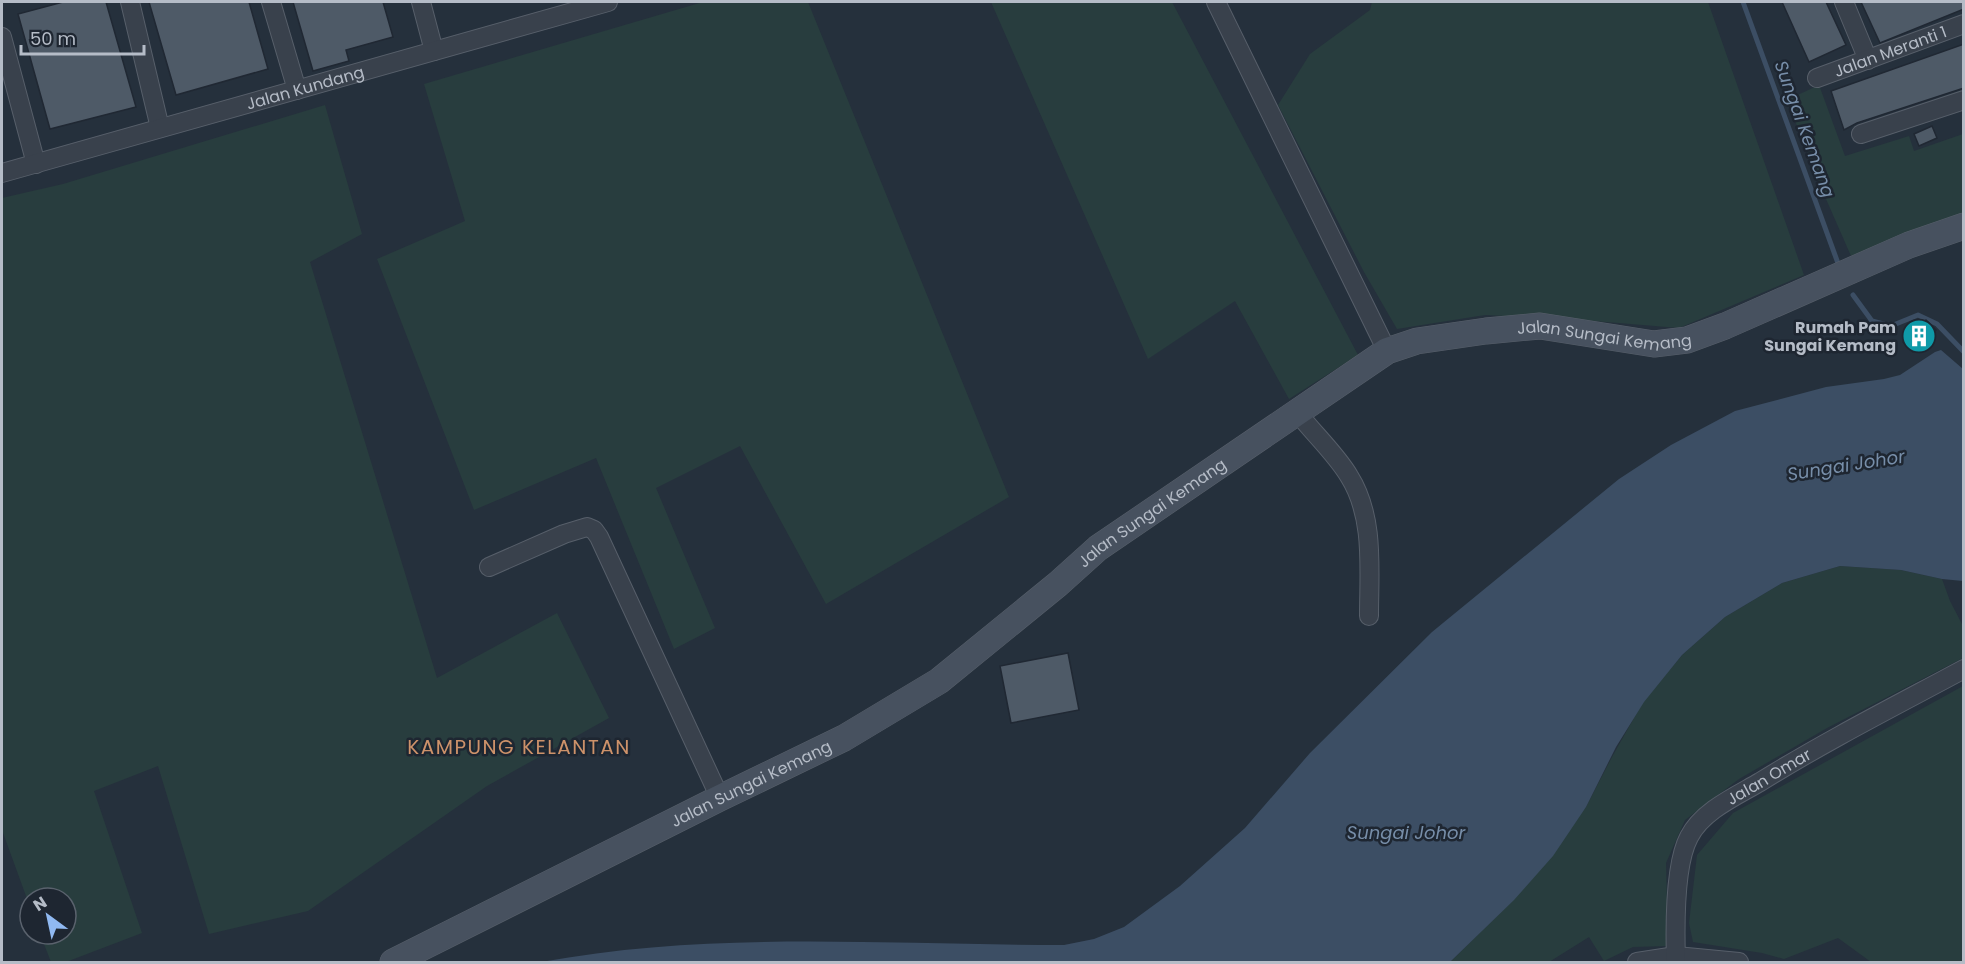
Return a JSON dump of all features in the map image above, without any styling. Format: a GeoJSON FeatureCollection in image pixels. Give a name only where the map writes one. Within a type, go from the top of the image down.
{"type":"FeatureCollection","features":[{"type":"Feature","properties":{"kind":"street"},"geometry":{"type":"LineString","coordinates":[[130,2],[159,128]]}},
{"type":"Feature","properties":{"kind":"street"},"geometry":{"type":"LineString","coordinates":[[271,2],[297,90]]}},
{"type":"Feature","properties":{"kind":"street"},"geometry":{"type":"LineString","coordinates":[[421,2],[434,51]]}},
{"type":"Feature","properties":{"kind":"street","name":"Jalan Kundang"},"geometry":{"type":"LineString","coordinates":[[2,173],[608,2]]}},
{"type":"Feature","properties":{"kind":"street"},"geometry":{"type":"LineString","coordinates":[[1216,2],[1387,351]]}},
{"type":"Feature","properties":{"kind":"street"},"geometry":{"type":"LineString","coordinates":[[1844,2],[1868,60]]}},
{"type":"Feature","properties":{"kind":"street","name":"Jalan Meranti 1"},"geometry":{"type":"LineString","coordinates":[[1817,78],[1964,24]]}},
{"type":"Feature","properties":{"kind":"street"},"geometry":{"type":"LineString","coordinates":[[2,37],[36,164]]}},
{"type":"Feature","properties":{"kind":"street"},"geometry":{"type":"LineString","coordinates":[[1861,134],[1964,100]]}},
{"type":"Feature","properties":{"kind":"street","name":"Jalan Sungai Kemang"},"geometry":{"type":"LineString","coordinates":[[393,963],[844,738],[939,681],[1058,585],[1098,548],[1387,351],[1417,341],[1486,330],[1540,326],[1654,344],[1687,340],[1725,326],[1910,245],[1964,226]]}},
{"type":"Feature","properties":{"kind":"street"},"geometry":{"type":"LineString","coordinates":[[1297,412],[1349,476],[1361,500],[1369,547],[1369,616]]}},
{"type":"Feature","properties":{"kind":"street"},"geometry":{"type":"LineString","coordinates":[[489,567],[564,534],[587,527],[594,530],[720,798]]}},
{"type":"Feature","properties":{"kind":"street","name":"Jalan Omar"},"geometry":{"type":"LineString","coordinates":[[1676,959],[1678,873],[1683,851],[1694,828],[1717,808],[1803,756],[1964,669]]}},
{"type":"Feature","properties":{"kind":"street"},"geometry":{"type":"LineString","coordinates":[[1637,963],[1676,959],[1739,963]]}},
{"type":"Feature","properties":{"kind":"green space"},"geometry":{"type":"Polygon","coordinates":[[[703,2],[808,2],[1009,497],[826,604],[740,446],[656,488],[715,628],[674,649],[596,458],[474,510],[377,259],[465,221],[424,84],[703,2]]]}},
{"type":"Feature","properties":{"kind":"green space"},"geometry":{"type":"Polygon","coordinates":[[[991,2],[1172,2],[1358,355],[1289,399],[1235,301],[1148,359],[991,2]]]}},
{"type":"Feature","properties":{"kind":"green space"},"geometry":{"type":"Polygon","coordinates":[[[1372,2],[1708,2],[1804,275],[1679,328],[1485,315],[1397,329],[1364,272],[1278,105],[1310,54],[1370,10],[1372,2]]]}},
{"type":"Feature","properties":{"kind":"green space"},"geometry":{"type":"Polygon","coordinates":[[[1819,85],[1845,156],[1909,136],[1914,151],[1963,134],[1963,215],[1851,256],[1819,183],[1787,100],[1819,85]]]}},
{"type":"Feature","properties":{"kind":"green space"},"geometry":{"type":"Polygon","coordinates":[[[325,105],[362,234],[310,262],[437,678],[557,613],[609,718],[487,786],[308,911],[209,934],[158,766],[94,791],[142,933],[66,962],[51,962],[45,946],[78,946],[78,886],[22,886],[2,830],[2,198],[63,184],[325,105]]]}},
{"type":"Feature","properties":{"kind":"green space"},"geometry":{"type":"Polygon","coordinates":[[[1840,566],[1901,570],[1942,579],[1963,626],[1963,658],[1827,728],[1739,779],[1685,820],[1666,863],[1668,946],[1633,947],[1604,961],[1589,937],[1549,962],[1450,962],[1495,918],[1586,807],[1643,702],[1682,655],[1725,617],[1782,583],[1840,566]]]}},
{"type":"Feature","properties":{"kind":"green space"},"geometry":{"type":"Polygon","coordinates":[[[1963,686],[1963,962],[1871,962],[1838,938],[1784,959],[1762,953],[1693,942],[1689,923],[1697,855],[1733,813],[1963,686]]]}},
{"type":"Feature","properties":{"kind":"water","name":"Sungai Johor"},"geometry":{"type":"Polygon","coordinates":[[[1941,350],[1963,369],[1963,581],[1901,570],[1840,566],[1782,583],[1725,617],[1682,655],[1644,702],[1616,747],[1586,807],[1553,856],[1514,900],[1450,962],[541,962],[606,952],[736,943],[1064,945],[1094,939],[1124,927],[1180,886],[1245,828],[1310,753],[1432,632],[1619,479],[1671,445],[1735,411],[1826,387],[1900,375],[1941,350]]]}},
{"type":"Feature","properties":{"kind":"building"},"geometry":{"type":"Polygon","coordinates":[[[63,2],[106,2],[136,107],[50,129],[18,14],[63,2]]]}},
{"type":"Feature","properties":{"kind":"building"},"geometry":{"type":"Polygon","coordinates":[[[149,2],[249,2],[268,69],[176,95],[149,2]]]}},
{"type":"Feature","properties":{"kind":"building"},"geometry":{"type":"Polygon","coordinates":[[[293,2],[383,2],[393,37],[346,50],[349,61],[313,71],[293,2]]]}},
{"type":"Feature","properties":{"kind":"building"},"geometry":{"type":"Polygon","coordinates":[[[1782,2],[1826,2],[1846,45],[1809,62],[1782,2]]]}},
{"type":"Feature","properties":{"kind":"building"},"geometry":{"type":"Polygon","coordinates":[[[1861,2],[1964,2],[1964,9],[1880,43],[1861,2]]]}},
{"type":"Feature","properties":{"kind":"building"},"geometry":{"type":"Polygon","coordinates":[[[1964,44],[1964,88],[1857,123],[1844,130],[1831,91],[1964,44]]]}},
{"type":"Feature","properties":{"kind":"building"},"geometry":{"type":"Polygon","coordinates":[[[1932,126],[1937,138],[1919,146],[1914,134],[1932,126]]]}},
{"type":"Feature","properties":{"kind":"building","name":"Rumah Pam Sungai Kemang"},"geometry":{"type":"Polygon","coordinates":[[[1926,320],[1936,330],[1913,352],[1903,342],[1926,320]]]}},
{"type":"Feature","properties":{"kind":"building"},"geometry":{"type":"Polygon","coordinates":[[[1068,653],[1079,710],[1011,723],[1000,666],[1068,653]]]}},
{"type":"Feature","properties":{"kind":"waterway","name":"Sungai Kemang"},"geometry":{"type":"LineString","coordinates":[[1743,2],[1839,266]]}},
{"type":"Feature","properties":{"kind":"waterway","name":"Sungai Kemang"},"geometry":{"type":"LineString","coordinates":[[1853,295],[1872,321],[1891,326],[1918,315],[1937,324],[1964,352]]}},
{"type":"Feature","properties":{"kind":"place","name":"Rumah Pam Sungai Kemang"},"geometry":{"type":"Point","coordinates":[1919,336]}},
{"type":"Feature","properties":{"kind":"district","name":"KAMPUNG KELANTAN"},"geometry":{"type":"Point","coordinates":[519,747]}}]}
